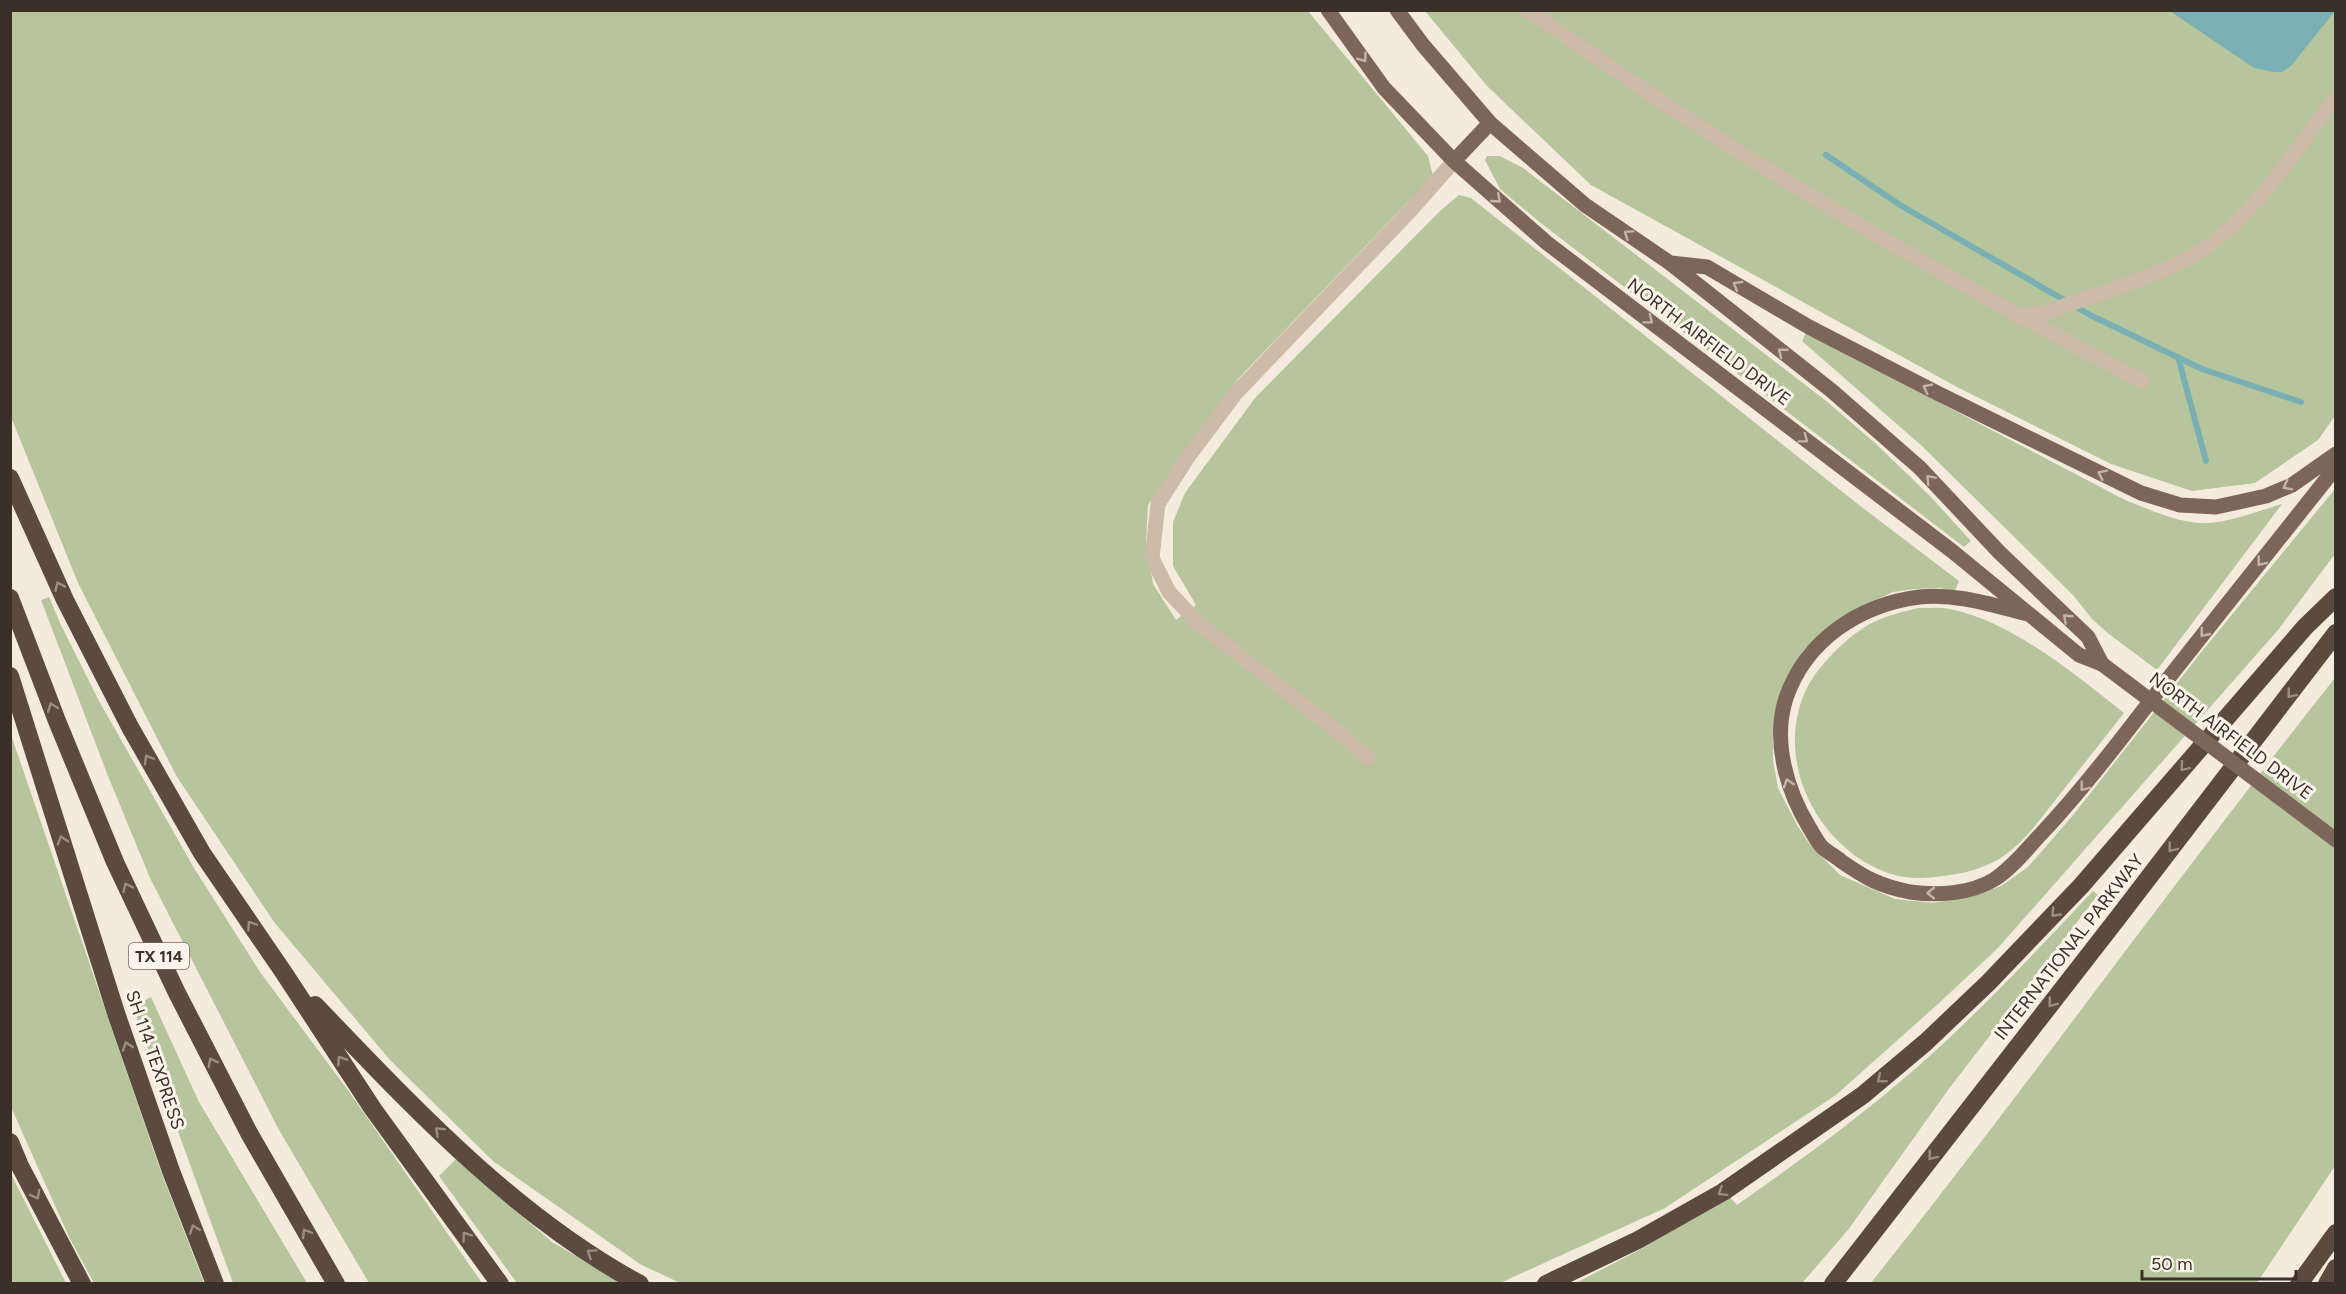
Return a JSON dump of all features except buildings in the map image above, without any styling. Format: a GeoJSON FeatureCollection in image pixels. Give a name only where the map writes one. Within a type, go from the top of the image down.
{"type":"FeatureCollection","features":[{"type":"Feature","properties":{"kind":"highway"},"geometry":{"type":"LineString","coordinates":[[10,478],[65,600],[130,728],[202,853],[374,1109],[500,1284]]}},
{"type":"Feature","properties":{"kind":"highway"},"geometry":{"type":"LineString","coordinates":[[1546,1284],[1638,1240],[1723,1192],[1863,1095],[1926,1042],[1988,983],[2081,886],[2305,627],[2336,597]]}},
{"type":"Feature","properties":{"kind":"highway","name":"TX 114"},"geometry":{"type":"LineString","coordinates":[[10,598],[115,862],[176,991],[249,1133],[336,1284]]}},
{"type":"Feature","properties":{"kind":"highway","name":"INTERNATIONAL PARKWAY"},"geometry":{"type":"LineString","coordinates":[[1833,1284],[2336,633]]}},
{"type":"Feature","properties":{"kind":"highway","name":"SH 114 TEXPRESS"},"geometry":{"type":"LineString","coordinates":[[10,676],[116,1013],[171,1171],[215,1284]]}},
{"type":"Feature","properties":{"kind":"highway"},"geometry":{"type":"LineString","coordinates":[[284,973],[396,1090],[466,1156],[553,1228],[640,1284]]}},
{"type":"Feature","properties":{"kind":"highway"},"geometry":{"type":"LineString","coordinates":[[10,1142],[20,1166],[82,1284]]}},
{"type":"Feature","properties":{"kind":"highway"},"geometry":{"type":"LineString","coordinates":[[2299,1284],[2336,1233]]}},
{"type":"Feature","properties":{"kind":"highway"},"geometry":{"type":"LineString","coordinates":[[2326,1284],[2336,1268]]}},
{"type":"Feature","properties":{"kind":"main road","name":"NORTH AIRFIELD DRIVE"},"geometry":{"type":"LineString","coordinates":[[1328,10],[1384,88],[1454,161],[1547,243],[1952,551],[2079,655],[2102,664],[2336,840]]}},
{"type":"Feature","properties":{"kind":"main road","name":"NORTH AIRFIELD DRIVE"},"geometry":{"type":"LineString","coordinates":[[1397,10],[1423,45],[1490,123],[1585,205],[1670,263],[1832,391],[1920,468],[1999,552],[2088,637],[2102,664]]}},
{"type":"Feature","properties":{"kind":"main road"},"geometry":{"type":"LineString","coordinates":[[1454,161],[1490,123]]}},
{"type":"Feature","properties":{"kind":"main road"},"geometry":{"type":"LineString","coordinates":[[1670,263],[1707,267],[1809,327],[1939,394],[2141,493],[2180,506],[2216,507],[2266,496],[2292,485],[2336,454]]}},
{"type":"Feature","properties":{"kind":"main road"},"geometry":{"type":"LineString","coordinates":[[2028,614],[1963,597],[1920,597],[1878,606],[1828,634],[1815,648],[1804,662],[1786,699],[1781,725],[1785,776],[1796,805],[1822,847],[1869,880],[1887,888],[1924,894],[1956,893],[1993,880],[2015,863],[2078,794],[2336,467]]}},
{"type":"Feature","properties":{"kind":"lane"},"geometry":{"type":"LineString","coordinates":[[1527,10],[1702,128],[1841,215],[2016,316],[2142,381]]}},
{"type":"Feature","properties":{"kind":"lane"},"geometry":{"type":"LineString","coordinates":[[2016,316],[2046,313],[2181,261],[2211,244],[2242,218],[2336,97]]}},
{"type":"Feature","properties":{"kind":"lane"},"geometry":{"type":"LineString","coordinates":[[1368,758],[1336,730],[1199,624],[1169,592],[1152,558],[1158,504],[1188,457],[1236,393],[1410,211],[1454,161]]}},
{"type":"Feature","properties":{"kind":"green space"},"geometry":{"type":"Polygon","coordinates":[[[11,11],[1308,11],[1428,156],[1433,176],[1238,379],[1148,505],[1146,541],[1153,584],[1176,620],[1196,605],[1173,566],[1173,522],[1185,493],[1255,398],[1440,211],[1459,195],[1471,198],[1859,505],[1959,581],[1955,591],[1939,588],[1893,592],[1843,616],[1822,632],[1803,651],[1794,667],[1773,733],[1773,760],[1778,788],[1811,846],[1840,875],[1895,899],[1933,903],[1970,897],[2001,886],[2028,867],[2074,814],[2203,650],[2335,489],[2335,554],[2278,630],[1998,948],[1836,1095],[1665,1208],[1500,1283],[680,1283],[640,1264],[493,1161],[390,1060],[274,922],[177,777],[78,583],[11,417],[11,11]]]}},
{"type":"Feature","properties":{"kind":"green space"},"geometry":{"type":"Polygon","coordinates":[[[1425,11],[2335,11],[2335,416],[2318,440],[2255,483],[2192,491],[2111,464],[1957,387],[1591,185],[1487,86],[1425,11]]]}},
{"type":"Feature","properties":{"kind":"green space"},"geometry":{"type":"Polygon","coordinates":[[[1487,156],[1500,156],[1523,168],[1825,400],[1875,443],[1929,495],[1971,541],[1964,547],[1542,224],[1500,189],[1485,160],[1487,156]]]}},
{"type":"Feature","properties":{"kind":"green space"},"geometry":{"type":"Polygon","coordinates":[[[1806,333],[2125,500],[2162,514],[2191,522],[2211,523],[2282,504],[2157,670],[2092,619],[2073,595],[1923,447],[1802,341],[1806,333]]]}},
{"type":"Feature","properties":{"kind":"green space"},"geometry":{"type":"Polygon","coordinates":[[[49,597],[99,701],[194,868],[260,972],[350,1093],[482,1283],[369,1283],[279,1130],[150,878],[108,776],[41,600],[49,597]]]}},
{"type":"Feature","properties":{"kind":"green space"},"geometry":{"type":"Polygon","coordinates":[[[1918,608],[1950,609],[1997,625],[2064,666],[2124,713],[2039,821],[2013,849],[1998,860],[1975,870],[1922,878],[1888,873],[1863,861],[1841,844],[1823,823],[1809,799],[1799,773],[1795,746],[1797,719],[1805,692],[1825,662],[1845,642],[1865,627],[1885,617],[1918,608]]]}},
{"type":"Feature","properties":{"kind":"green space"},"geometry":{"type":"Polygon","coordinates":[[[2335,678],[2335,1166],[2257,1283],[1870,1284],[1988,1133],[2335,678]]]}},
{"type":"Feature","properties":{"kind":"green space"},"geometry":{"type":"Polygon","coordinates":[[[10,732],[160,1169],[204,1283],[94,1283],[69,1237],[11,1107],[10,732]]]}},
{"type":"Feature","properties":{"kind":"green space"},"geometry":{"type":"Polygon","coordinates":[[[2093,891],[2098,895],[1948,1090],[1848,1230],[1802,1283],[1574,1284],[1643,1248],[1729,1196],[1737,1205],[1828,1139],[1894,1087],[1961,1027],[2093,891]]]}},
{"type":"Feature","properties":{"kind":"green space"},"geometry":{"type":"Polygon","coordinates":[[[151,997],[199,1102],[307,1283],[233,1283],[133,1007],[151,997]]]}},
{"type":"Feature","properties":{"kind":"green space"},"geometry":{"type":"Polygon","coordinates":[[[456,1159],[552,1242],[623,1283],[517,1283],[439,1176],[456,1159]]]}},
{"type":"Feature","properties":{"kind":"green space"},"geometry":{"type":"Polygon","coordinates":[[[10,1172],[66,1283],[11,1283],[10,1172]]]}},
{"type":"Feature","properties":{"kind":"water"},"geometry":{"type":"Polygon","coordinates":[[[2170,11],[2335,11],[2291,66],[2282,72],[2274,72],[2254,68],[2170,11]]]}},
{"type":"Feature","properties":{"kind":"waterway"},"geometry":{"type":"LineString","coordinates":[[1826,155],[1900,205],[2090,315],[2202,369],[2301,402]]}},
{"type":"Feature","properties":{"kind":"waterway"},"geometry":{"type":"LineString","coordinates":[[2178,357],[2206,461]]}}]}
